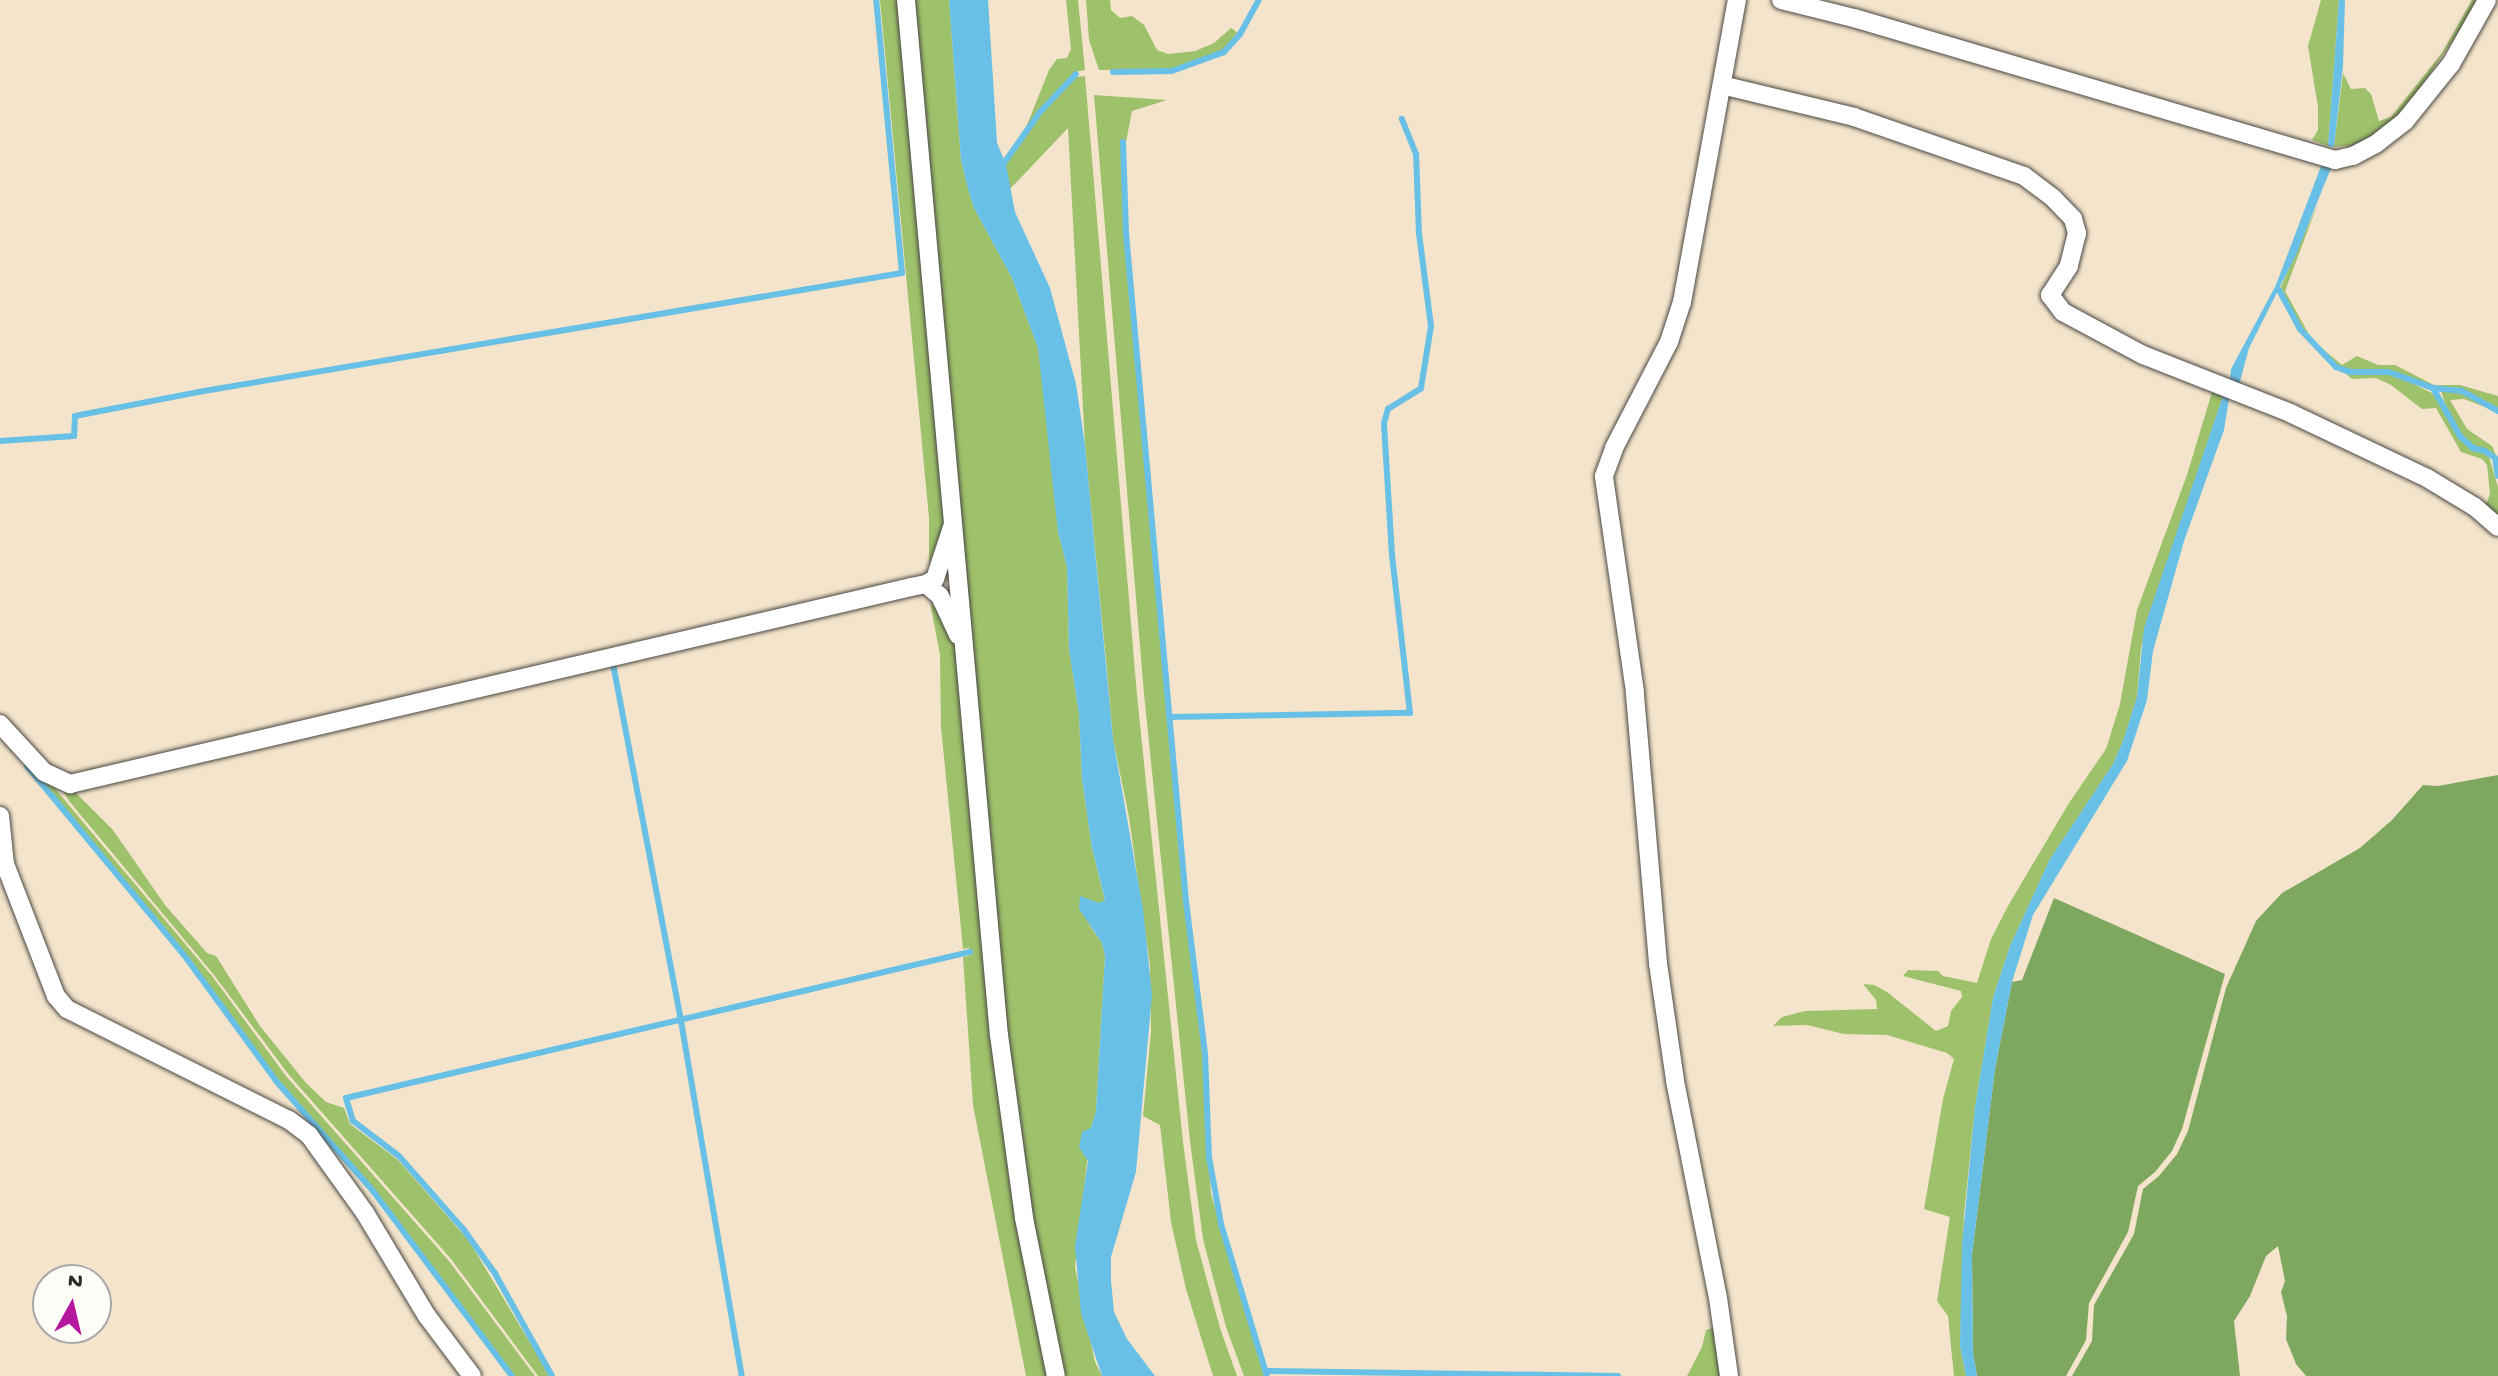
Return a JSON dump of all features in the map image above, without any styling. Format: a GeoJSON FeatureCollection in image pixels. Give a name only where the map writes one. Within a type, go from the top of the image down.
{"type":"FeatureCollection","features":[{"type":"Feature","properties":{"kind":"street"},"geometry":{"type":"LineString","coordinates":[[906,0],[999,1035],[1024,1218],[1056,1376]]}},
{"type":"Feature","properties":{"kind":"street"},"geometry":{"type":"LineString","coordinates":[[1729,1376],[1718,1298],[1675,1080],[1660,978],[1635,692],[1604,476],[1614,448],[1669,342],[1682,302],[1713,117],[1737,0]]}},
{"type":"Feature","properties":{"kind":"street"},"geometry":{"type":"LineString","coordinates":[[1781,0],[1854,18],[2328,158],[2353,156],[2377,143],[2405,121],[2451,64],[2487,0]]}},
{"type":"Feature","properties":{"kind":"street"},"geometry":{"type":"LineString","coordinates":[[1722,85],[1854,117],[2024,176],[2073,219],[2077,233],[2069,266],[2050,295],[2063,312],[2143,355],[2290,413],[2427,478],[2475,507],[2498,527]]}},
{"type":"Feature","properties":{"kind":"street"},"geometry":{"type":"LineString","coordinates":[[0,724],[44,772],[70,784],[275,733],[926,584],[935,579],[954,523]]}},
{"type":"Feature","properties":{"kind":"street"},"geometry":{"type":"LineString","coordinates":[[926,584],[940,596],[966,655]]}},
{"type":"Feature","properties":{"kind":"street"},"geometry":{"type":"LineString","coordinates":[[0,816],[5,864],[56,996],[67,1009],[289,1120],[309,1135],[365,1213],[427,1316],[472,1376]]}},
{"type":"Feature","properties":{"kind":"green space"},"geometry":{"type":"Polygon","coordinates":[[[880,0],[900,0],[945,522],[929,564],[929,518],[880,0]]]}},
{"type":"Feature","properties":{"kind":"green space"},"geometry":{"type":"Polygon","coordinates":[[[912,0],[949,0],[961,160],[968,189],[974,208],[1012,278],[1038,348],[1058,532],[1067,567],[1069,649],[1079,714],[1082,779],[1092,848],[1105,901],[1099,903],[1080,897],[1105,956],[1096,1111],[1091,1128],[1075,1267],[1095,1362],[1102,1376],[1062,1376],[1030,1217],[1013,1092],[912,0]]]}},
{"type":"Feature","properties":{"kind":"green space"},"geometry":{"type":"Polygon","coordinates":[[[1066,0],[1078,0],[1085,70],[1075,72],[1025,130],[1049,70],[1057,59],[1067,58],[1071,49],[1066,0]]]}},
{"type":"Feature","properties":{"kind":"green space"},"geometry":{"type":"Polygon","coordinates":[[[1086,0],[1110,0],[1111,10],[1120,18],[1132,16],[1144,25],[1157,50],[1168,54],[1195,51],[1214,43],[1231,28],[1238,33],[1223,51],[1172,69],[1099,70],[1089,40],[1086,0]]]}},
{"type":"Feature","properties":{"kind":"green space"},"geometry":{"type":"Polygon","coordinates":[[[2321,0],[2339,0],[2328,146],[2312,140],[2318,130],[2318,107],[2308,46],[2321,0]]]}},
{"type":"Feature","properties":{"kind":"green space"},"geometry":{"type":"Polygon","coordinates":[[[2472,0],[2477,0],[2465,22],[2402,115],[2380,134],[2357,145],[2334,147],[2343,73],[2351,89],[2365,88],[2371,94],[2379,121],[2391,117],[2442,53],[2472,0]]]}},
{"type":"Feature","properties":{"kind":"green space"},"geometry":{"type":"Polygon","coordinates":[[[1085,76],[1137,695],[1183,1142],[1196,1240],[1220,1328],[1237,1376],[1213,1376],[1186,1289],[1171,1222],[1160,1125],[1143,1116],[1151,1031],[1150,966],[1129,817],[1113,739],[1085,445],[1068,128],[1009,190],[1006,164],[1042,113],[1077,77],[1085,76]]]}},
{"type":"Feature","properties":{"kind":"green space"},"geometry":{"type":"Polygon","coordinates":[[[1094,95],[1167,100],[1132,111],[1126,142],[1121,142],[1124,233],[1184,901],[1203,1054],[1211,1194],[1265,1376],[1244,1376],[1226,1327],[1203,1239],[1144,694],[1094,95]]]}},
{"type":"Feature","properties":{"kind":"green space"},"geometry":{"type":"Polygon","coordinates":[[[2318,203],[2285,291],[2312,340],[2342,365],[2357,356],[2378,365],[2395,365],[2434,385],[2460,385],[2498,396],[2498,410],[2462,390],[2433,387],[2389,371],[2350,371],[2336,367],[2319,351],[2300,329],[2280,289],[2318,203]]]}},
{"type":"Feature","properties":{"kind":"green space"},"geometry":{"type":"Polygon","coordinates":[[[2345,373],[2391,373],[2434,394],[2460,440],[2489,457],[2498,487],[2498,521],[2479,506],[2487,502],[2490,494],[2487,465],[2482,459],[2461,452],[2436,408],[2422,409],[2391,385],[2376,378],[2352,379],[2345,373]]]}},
{"type":"Feature","properties":{"kind":"green space"},"geometry":{"type":"Polygon","coordinates":[[[2441,391],[2462,392],[2498,412],[2464,399],[2450,400],[2467,429],[2492,446],[2498,460],[2489,451],[2472,446],[2461,434],[2450,418],[2441,391]]]}},
{"type":"Feature","properties":{"kind":"green space"},"geometry":{"type":"Polygon","coordinates":[[[2212,392],[2223,396],[2151,613],[2141,648],[2137,697],[2123,741],[2113,764],[2050,859],[2010,946],[1993,998],[1975,1107],[1964,1215],[1960,1346],[1966,1376],[1954,1376],[1948,1316],[1937,1301],[1950,1217],[1924,1209],[1943,1099],[1954,1059],[1947,1053],[1887,1035],[1844,1034],[1807,1025],[1773,1026],[1782,1017],[1805,1011],[1877,1009],[1876,1000],[1863,984],[1874,985],[1887,992],[1936,1031],[1948,1026],[1951,1011],[1962,997],[1961,991],[1903,976],[1908,970],[1938,971],[1943,976],[1977,983],[1991,939],[2008,906],[2069,803],[2106,749],[2120,704],[2137,610],[2187,475],[2212,392]]]}},
{"type":"Feature","properties":{"kind":"green space"},"geometry":{"type":"Polygon","coordinates":[[[930,602],[946,622],[962,660],[989,962],[1050,1376],[1026,1376],[973,1105],[963,957],[971,955],[969,948],[963,949],[941,727],[940,655],[930,602]]]}},
{"type":"Feature","properties":{"kind":"green space"},"geometry":{"type":"Polygon","coordinates":[[[7,741],[42,773],[212,976],[286,1076],[449,1261],[535,1376],[514,1376],[374,1190],[278,1081],[187,958],[7,741]]]}},
{"type":"Feature","properties":{"kind":"green space"},"geometry":{"type":"Polygon","coordinates":[[[2498,775],[2498,1376],[2306,1376],[2296,1364],[2286,1339],[2287,1316],[2281,1292],[2285,1281],[2278,1246],[2266,1256],[2250,1296],[2234,1321],[2240,1376],[2072,1376],[2092,1341],[2094,1305],[2134,1234],[2143,1189],[2159,1176],[2177,1154],[2188,1131],[2226,988],[2256,921],[2282,893],[2360,848],[2392,820],[2423,785],[2438,786],[2498,775]]]}},
{"type":"Feature","properties":{"kind":"green space"},"geometry":{"type":"Polygon","coordinates":[[[72,789],[113,830],[165,905],[207,953],[216,956],[260,1026],[306,1083],[326,1102],[344,1108],[350,1124],[398,1160],[469,1241],[550,1376],[538,1376],[451,1259],[289,1075],[214,975],[69,801],[64,792],[72,789]]]}},
{"type":"Feature","properties":{"kind":"green space"},"geometry":{"type":"Polygon","coordinates":[[[2054,898],[2225,974],[2182,1129],[2172,1151],[2155,1172],[2138,1186],[2128,1232],[2089,1303],[2086,1340],[2066,1376],[1977,1376],[1973,1353],[1972,1255],[1995,1069],[2012,982],[2022,980],[2054,898]]]}},
{"type":"Feature","properties":{"kind":"green space"},"geometry":{"type":"Polygon","coordinates":[[[1716,1327],[1723,1376],[1687,1376],[1702,1347],[1706,1330],[1716,1327]]]}},
{"type":"Feature","properties":{"kind":"water"},"geometry":{"type":"Polygon","coordinates":[[[949,0],[988,0],[997,143],[1006,164],[1015,212],[1050,288],[1076,384],[1085,445],[1113,739],[1143,909],[1152,995],[1136,1172],[1111,1257],[1111,1281],[1114,1312],[1127,1339],[1155,1376],[1102,1376],[1081,1313],[1075,1246],[1088,1161],[1079,1147],[1082,1132],[1091,1128],[1096,1111],[1105,956],[1102,943],[1079,909],[1080,896],[1099,903],[1105,900],[1092,848],[1082,779],[1079,714],[1069,649],[1067,567],[1058,532],[1038,348],[1012,278],[974,208],[968,189],[961,160],[949,0]]]}},
{"type":"Feature","properties":{"kind":"water"},"geometry":{"type":"Polygon","coordinates":[[[2339,0],[2345,0],[2343,66],[2334,147],[2328,146],[2339,0]]]}},
{"type":"Feature","properties":{"kind":"water"},"geometry":{"type":"Polygon","coordinates":[[[2321,166],[2331,168],[2296,255],[2249,348],[2239,385],[2230,380],[2231,369],[2276,285],[2321,166]]]}},
{"type":"Feature","properties":{"kind":"water"},"geometry":{"type":"Polygon","coordinates":[[[2223,396],[2229,399],[2224,430],[2184,541],[2153,651],[2147,700],[2127,761],[2033,915],[2012,982],[1995,1069],[1972,1255],[1973,1353],[1977,1376],[1966,1376],[1960,1346],[1962,1245],[1975,1107],[1993,998],[2010,946],[2050,859],[2113,764],[2123,741],[2137,697],[2144,628],[2223,396]]]}},
{"type":"Feature","properties":{"kind":"waterway"},"geometry":{"type":"LineString","coordinates":[[0,441],[74,436],[75,416],[198,392],[902,273],[876,0]]}},
{"type":"Feature","properties":{"kind":"waterway"},"geometry":{"type":"LineString","coordinates":[[1113,72],[1172,71],[1224,52],[1240,34],[1259,0]]}},
{"type":"Feature","properties":{"kind":"waterway"},"geometry":{"type":"LineString","coordinates":[[1004,163],[1040,112],[1076,74]]}},
{"type":"Feature","properties":{"kind":"waterway"},"geometry":{"type":"LineString","coordinates":[[1170,717],[1410,713],[1392,555],[1384,423],[1388,409],[1421,388],[1431,326],[1419,234],[1416,154],[1402,119]]}},
{"type":"Feature","properties":{"kind":"waterway"},"geometry":{"type":"LineString","coordinates":[[1123,142],[1126,233],[1186,901],[1205,1054],[1209,1157],[1221,1224],[1267,1376]]}},
{"type":"Feature","properties":{"kind":"waterway"},"geometry":{"type":"LineString","coordinates":[[2279,290],[2300,329],[2336,367],[2350,372],[2389,372],[2433,388],[2462,391],[2498,411]]}},
{"type":"Feature","properties":{"kind":"waterway"},"geometry":{"type":"LineString","coordinates":[[2433,388],[2460,436],[2473,448],[2495,458],[2498,476]]}},
{"type":"Feature","properties":{"kind":"waterway"},"geometry":{"type":"LineString","coordinates":[[613,664],[681,1021],[742,1376]]}},
{"type":"Feature","properties":{"kind":"waterway"},"geometry":{"type":"LineString","coordinates":[[27,766],[187,959],[277,1082],[373,1191],[512,1376]]}},
{"type":"Feature","properties":{"kind":"waterway"},"geometry":{"type":"LineString","coordinates":[[552,1376],[494,1272],[464,1230],[399,1156],[353,1121],[346,1098],[970,952]]}},
{"type":"Feature","properties":{"kind":"waterway"},"geometry":{"type":"LineString","coordinates":[[1266,1371],[1618,1376]]}}]}
